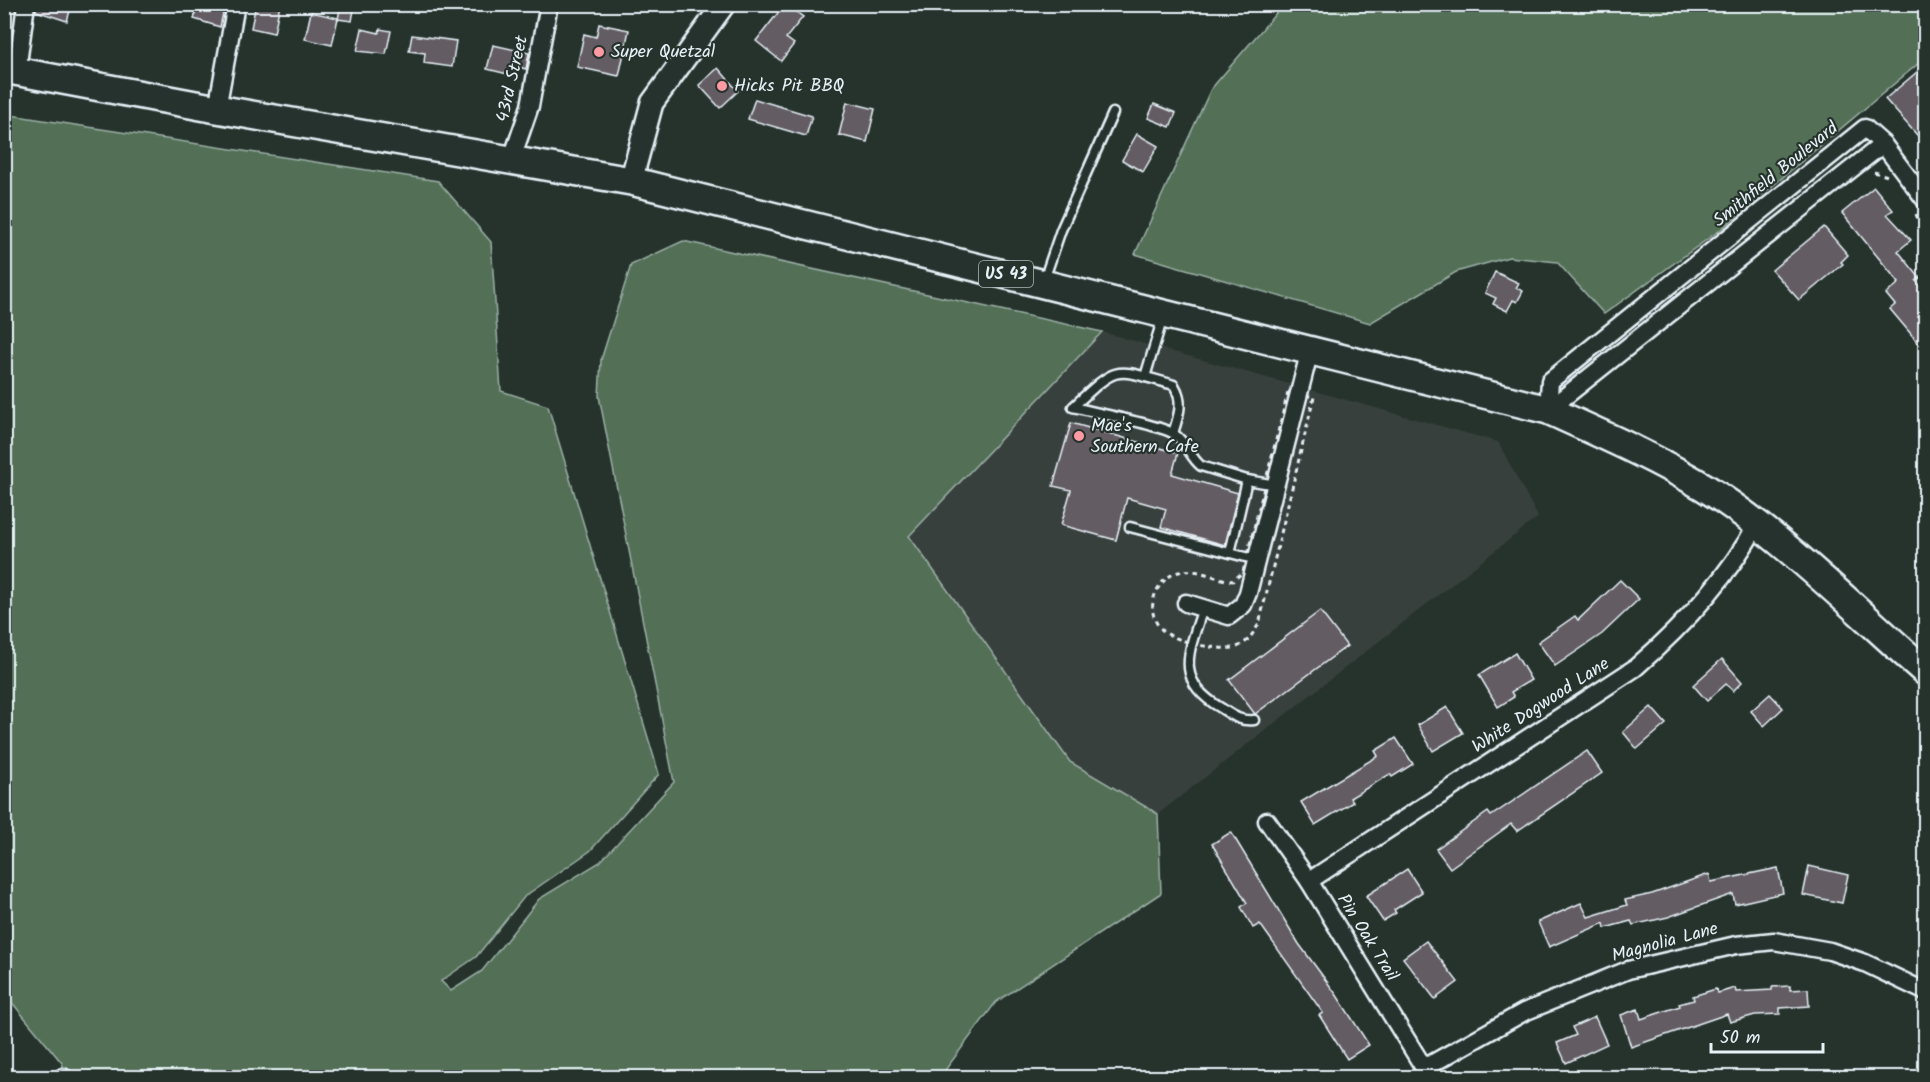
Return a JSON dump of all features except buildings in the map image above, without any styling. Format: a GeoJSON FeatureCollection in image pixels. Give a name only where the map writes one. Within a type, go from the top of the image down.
{"type":"FeatureCollection","features":[{"type":"Feature","properties":{"kind":"highway","name":"US 43"},"geometry":{"type":"LineString","coordinates":[[11,70],[217,110],[631,182],[1548,410],[1652,457],[1706,488],[1757,524],[1926,672]]}},
{"type":"Feature","properties":{"kind":"street"},"geometry":{"type":"LineString","coordinates":[[11,70],[26,4]]}},
{"type":"Feature","properties":{"kind":"street"},"geometry":{"type":"LineString","coordinates":[[217,110],[236,4]]}},
{"type":"Feature","properties":{"kind":"street","name":"43rd Street"},"geometry":{"type":"LineString","coordinates":[[511,161],[530,106],[549,4]]}},
{"type":"Feature","properties":{"kind":"street"},"geometry":{"type":"LineString","coordinates":[[631,182],[652,103],[724,4]]}},
{"type":"Feature","properties":{"kind":"street","name":"Smithfield Boulevard"},"geometry":{"type":"LineString","coordinates":[[1548,410],[1550,381],[1865,128],[1883,144]]}},
{"type":"Feature","properties":{"kind":"street"},"geometry":{"type":"LineString","coordinates":[[1548,410],[1883,144],[1919,204]]}},
{"type":"Feature","properties":{"kind":"street"},"geometry":{"type":"LineString","coordinates":[[1186,603],[1229,616],[1243,605],[1257,560],[1310,350]]}},
{"type":"Feature","properties":{"kind":"street","name":"White Dogwood Lane"},"geometry":{"type":"LineString","coordinates":[[1309,881],[1635,668],[1663,644],[1714,588],[1757,524]]}},
{"type":"Feature","properties":{"kind":"street","name":"Pin Oak Trail"},"geometry":{"type":"LineString","coordinates":[[1268,821],[1309,881],[1428,1072]]}},
{"type":"Feature","properties":{"kind":"street","name":"Magnolia Lane"},"geometry":{"type":"LineString","coordinates":[[1428,1072],[1524,1012],[1628,970],[1736,945],[1774,941],[1830,951],[1865,963],[1926,992]]}},
{"type":"Feature","properties":{"kind":"lane"},"geometry":{"type":"LineString","coordinates":[[1043,283],[1061,230],[1113,113]]}},
{"type":"Feature","properties":{"kind":"lane"},"geometry":{"type":"LineString","coordinates":[[1145,377],[1164,314]]}},
{"type":"Feature","properties":{"kind":"lane"},"geometry":{"type":"LineString","coordinates":[[1173,433],[1179,415],[1180,396],[1174,385],[1145,377],[1121,371],[1106,377],[1073,407],[1173,433],[1190,450],[1201,466],[1247,480],[1276,485]]}},
{"type":"Feature","properties":{"kind":"lane"},"geometry":{"type":"LineString","coordinates":[[1230,554],[1247,480]]}},
{"type":"Feature","properties":{"kind":"lane"},"geometry":{"type":"LineString","coordinates":[[1130,527],[1257,560]]}},
{"type":"Feature","properties":{"kind":"lane"},"geometry":{"type":"LineString","coordinates":[[1203,608],[1187,659],[1190,677],[1202,697],[1244,721],[1254,720]]}},
{"type":"Feature","properties":{"kind":"path"},"geometry":{"type":"LineString","coordinates":[[1869,173],[1879,172],[1895,182]]}},
{"type":"Feature","properties":{"kind":"path"},"geometry":{"type":"LineString","coordinates":[[1919,204],[1926,241]]}},
{"type":"Feature","properties":{"kind":"shaded area"},"geometry":{"type":"Polygon","coordinates":[[[1102,332],[1498,442],[1538,517],[1158,814],[1070,763],[908,536],[1102,332]]]}},
{"type":"Feature","properties":{"kind":"green space"},"geometry":{"type":"Polygon","coordinates":[[[1283,5],[1925,5],[1925,69],[1919,63],[1720,230],[1604,314],[1557,262],[1509,257],[1456,272],[1370,323],[1135,254],[1211,89],[1283,5]]]}},
{"type":"Feature","properties":{"kind":"green space"},"geometry":{"type":"Polygon","coordinates":[[[4,114],[438,181],[491,242],[501,391],[548,406],[659,774],[590,851],[525,896],[476,957],[441,981],[451,991],[482,971],[539,899],[600,862],[674,782],[599,396],[601,360],[631,265],[683,241],[1102,332],[909,536],[1070,762],[1158,814],[1161,893],[996,1002],[940,1077],[67,1077],[62,1063],[5,994],[4,114]]]}},
{"type":"Feature","properties":{"kind":"place","name":"Super Quetzal"},"geometry":{"type":"Point","coordinates":[599,52]}},
{"type":"Feature","properties":{"kind":"place","name":"Hicks Pit BBQ"},"geometry":{"type":"Point","coordinates":[722,86]}},
{"type":"Feature","properties":{"kind":"place","name":"Mae's Southern Cafe"},"geometry":{"type":"Point","coordinates":[1079,436]}}]}
